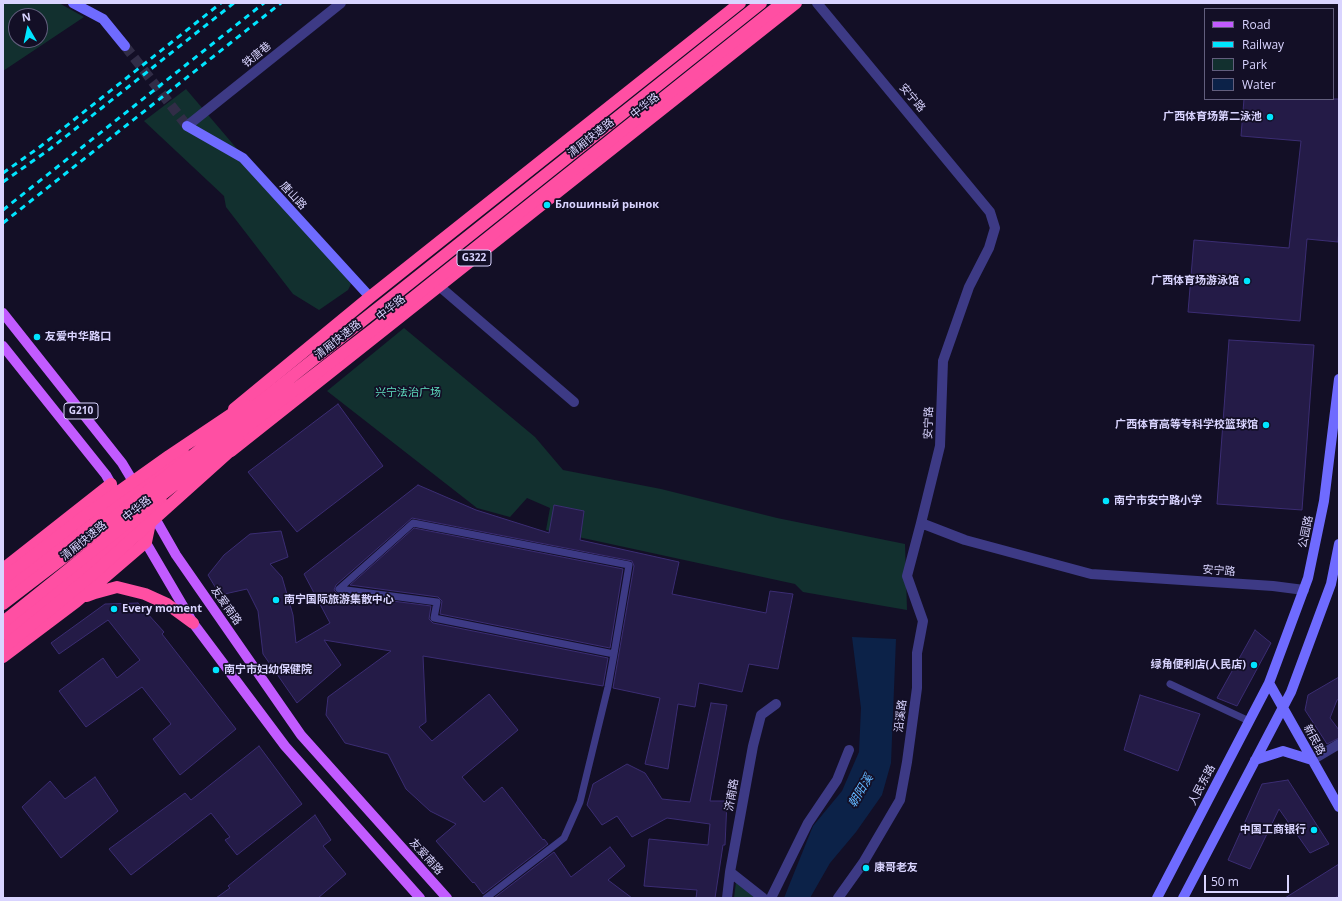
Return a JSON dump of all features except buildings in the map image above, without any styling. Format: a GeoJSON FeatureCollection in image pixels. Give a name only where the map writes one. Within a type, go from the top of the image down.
{"type":"FeatureCollection","features":[{"type":"Feature","properties":{"kind":"highway","name":"中华路"},"geometry":{"type":"LineString","coordinates":[[3,592],[138,490],[370,297],[740,3]]}},
{"type":"Feature","properties":{"kind":"highway","name":"清厢快速路"},"geometry":{"type":"LineString","coordinates":[[3,604],[313,360],[761,3]]}},
{"type":"Feature","properties":{"kind":"highway","name":"清厢快速路"},"geometry":{"type":"LineString","coordinates":[[3,622],[249,425],[375,328],[782,3]]}},
{"type":"Feature","properties":{"kind":"highway","name":"中华路"},"geometry":{"type":"LineString","coordinates":[[3,634],[152,513],[796,3]]}},
{"type":"Feature","properties":{"kind":"highway"},"geometry":{"type":"LineString","coordinates":[[3,579],[86,515],[162,460],[313,360]]}},
{"type":"Feature","properties":{"kind":"highway"},"geometry":{"type":"LineString","coordinates":[[3,648],[93,574],[313,375]]}},
{"type":"Feature","properties":{"kind":"highway"},"geometry":{"type":"LineString","coordinates":[[3,569],[111,484]]}},
{"type":"Feature","properties":{"kind":"highway"},"geometry":{"type":"LineString","coordinates":[[3,657],[76,602],[146,542],[152,513]]}},
{"type":"Feature","properties":{"kind":"highway"},"geometry":{"type":"LineString","coordinates":[[76,602],[95,593],[117,587],[146,594],[167,604],[193,623]]}},
{"type":"Feature","properties":{"kind":"main road"},"geometry":{"type":"LineString","coordinates":[[77,4],[103,19],[125,46]]}},
{"type":"Feature","properties":{"kind":"main road","name":"唐山路"},"geometry":{"type":"LineString","coordinates":[[187,126],[243,158],[370,297]]}},
{"type":"Feature","properties":{"kind":"main road","name":"友爱南路"},"geometry":{"type":"LineString","coordinates":[[3,313],[122,463],[176,555],[301,734],[447,898]]}},
{"type":"Feature","properties":{"kind":"main road","name":"G210"},"geometry":{"type":"LineString","coordinates":[[3,346],[106,475],[122,502]]}},
{"type":"Feature","properties":{"kind":"main road","name":"公园路"},"geometry":{"type":"LineString","coordinates":[[1269,683],[1308,578],[1324,501],[1339,379]]}},
{"type":"Feature","properties":{"kind":"main road"},"geometry":{"type":"LineString","coordinates":[[122,502],[193,623],[285,746],[420,898]]}},
{"type":"Feature","properties":{"kind":"main road"},"geometry":{"type":"LineString","coordinates":[[1183,898],[1291,692],[1331,584],[1339,544]]}},
{"type":"Feature","properties":{"kind":"main road","name":"新民路"},"geometry":{"type":"LineString","coordinates":[[1269,683],[1339,807]]}},
{"type":"Feature","properties":{"kind":"main road","name":"人民东路"},"geometry":{"type":"LineString","coordinates":[[1157,898],[1269,683]]}},
{"type":"Feature","properties":{"kind":"main road"},"geometry":{"type":"LineString","coordinates":[[1255,760],[1283,751],[1312,760]]}},
{"type":"Feature","properties":{"kind":"street","name":"铁唐巷"},"geometry":{"type":"LineString","coordinates":[[187,126],[341,3]]}},
{"type":"Feature","properties":{"kind":"street","name":"安宁路"},"geometry":{"type":"LineString","coordinates":[[817,3],[990,212],[995,228],[989,248],[969,287],[943,361],[940,446],[920,523],[965,540],[1091,574],[1274,586],[1304,590]]}},
{"type":"Feature","properties":{"kind":"street"},"geometry":{"type":"LineString","coordinates":[[439,286],[574,402]]}},
{"type":"Feature","properties":{"kind":"street","name":"沿溪路"},"geometry":{"type":"LineString","coordinates":[[838,898],[863,863],[900,800],[917,688],[918,653],[923,621],[906,576],[920,523]]}},
{"type":"Feature","properties":{"kind":"street","name":"济南路"},"geometry":{"type":"LineString","coordinates":[[727,898],[730,872],[752,746],[761,715],[776,704]]}},
{"type":"Feature","properties":{"kind":"street"},"geometry":{"type":"LineString","coordinates":[[1312,760],[1339,744]]}},
{"type":"Feature","properties":{"kind":"street"},"geometry":{"type":"LineString","coordinates":[[771,898],[808,823],[837,780],[849,750]]}},
{"type":"Feature","properties":{"kind":"street"},"geometry":{"type":"LineString","coordinates":[[730,872],[763,898]]}},
{"type":"Feature","properties":{"kind":"lane"},"geometry":{"type":"LineString","coordinates":[[486,898],[564,838],[580,802],[608,687],[614,654],[629,565],[413,523],[339,589],[437,602],[434,618],[614,654]]}},
{"type":"Feature","properties":{"kind":"lane"},"geometry":{"type":"LineString","coordinates":[[1170,684],[1249,721]]}},
{"type":"Feature","properties":{"kind":"green space"},"geometry":{"type":"Polygon","coordinates":[[[3,3],[59,3],[84,17],[48,41],[48,8],[8,8],[8,48],[38,48],[3,71],[3,3]]]}},
{"type":"Feature","properties":{"kind":"green space"},"geometry":{"type":"Polygon","coordinates":[[[186,89],[347,278],[351,284],[348,290],[319,310],[293,294],[226,207],[224,196],[144,121],[186,89]]]}},
{"type":"Feature","properties":{"kind":"green space","name":"兴宁法治广场"},"geometry":{"type":"Polygon","coordinates":[[[404,328],[535,437],[563,470],[661,489],[777,518],[905,544],[907,610],[803,592],[795,584],[546,530],[550,508],[527,498],[510,517],[477,508],[327,391],[404,328]]]}},
{"type":"Feature","properties":{"kind":"green space"},"geometry":{"type":"Polygon","coordinates":[[[737,874],[764,898],[734,898],[737,874]]]}},
{"type":"Feature","properties":{"kind":"water","name":"朝阳溪"},"geometry":{"type":"Polygon","coordinates":[[[852,637],[896,639],[891,763],[882,795],[856,832],[830,863],[810,898],[784,898],[813,826],[842,791],[859,752],[861,708],[852,637]]]}},
{"type":"Feature","properties":{"kind":"tunnel"},"geometry":{"type":"LineString","coordinates":[[125,46],[187,126]]}},
{"type":"Feature","properties":{"kind":"railway"},"geometry":{"type":"LineString","coordinates":[[3,173],[41,146],[221,3]]}},
{"type":"Feature","properties":{"kind":"railway"},"geometry":{"type":"LineString","coordinates":[[3,182],[50,149],[234,3]]}},
{"type":"Feature","properties":{"kind":"railway"},"geometry":{"type":"LineString","coordinates":[[3,210],[264,3]]}},
{"type":"Feature","properties":{"kind":"railway"},"geometry":{"type":"LineString","coordinates":[[3,223],[281,3]]}},
{"type":"Feature","properties":{"kind":"place","name":"广西体育场第二泳池"},"geometry":{"type":"Point","coordinates":[1270,117]}},
{"type":"Feature","properties":{"kind":"place","name":"Блошиный рынок"},"geometry":{"type":"Point","coordinates":[547,205]}},
{"type":"Feature","properties":{"kind":"place","name":"广西体育场游泳馆"},"geometry":{"type":"Point","coordinates":[1247,281]}},
{"type":"Feature","properties":{"kind":"place","name":"友爱中华路口"},"geometry":{"type":"Point","coordinates":[37,337]}},
{"type":"Feature","properties":{"kind":"place","name":"广西体育高等专科学校篮球馆"},"geometry":{"type":"Point","coordinates":[1266,425]}},
{"type":"Feature","properties":{"kind":"place","name":"南宁市安宁路小学"},"geometry":{"type":"Point","coordinates":[1106,501]}},
{"type":"Feature","properties":{"kind":"place","name":"南宁国际旅游集散中心"},"geometry":{"type":"Point","coordinates":[276,600]}},
{"type":"Feature","properties":{"kind":"place","name":"Every moment"},"geometry":{"type":"Point","coordinates":[114,609]}},
{"type":"Feature","properties":{"kind":"place","name":"绿角便利店(人民店)"},"geometry":{"type":"Point","coordinates":[1254,665]}},
{"type":"Feature","properties":{"kind":"place","name":"南宁市妇幼保健院"},"geometry":{"type":"Point","coordinates":[216,670]}},
{"type":"Feature","properties":{"kind":"place","name":"中国工商银行"},"geometry":{"type":"Point","coordinates":[1314,830]}},
{"type":"Feature","properties":{"kind":"place","name":"康哥老友"},"geometry":{"type":"Point","coordinates":[866,868]}}]}
